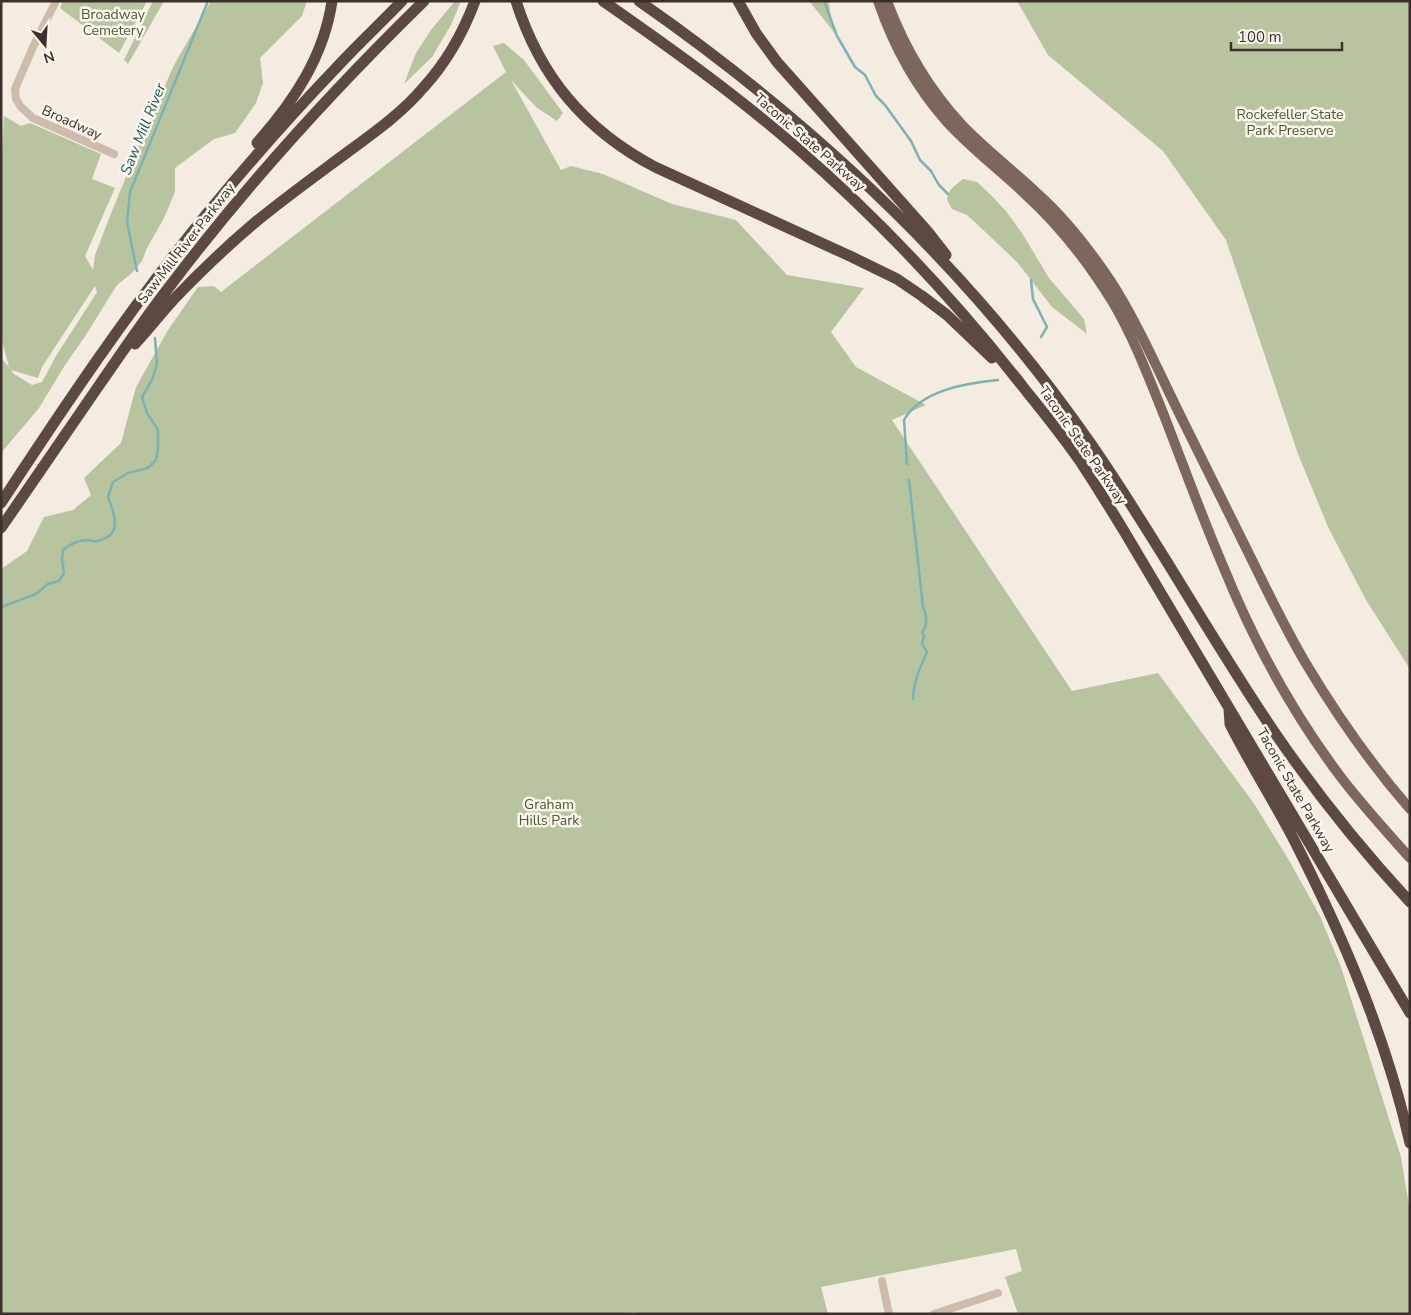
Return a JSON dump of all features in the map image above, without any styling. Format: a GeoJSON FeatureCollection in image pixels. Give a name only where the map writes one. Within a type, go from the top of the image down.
{"type":"FeatureCollection","features":[{"type":"Feature","properties":{"kind":"highway"},"geometry":{"type":"LineString","coordinates":[[165,267],[236,168],[279,118],[295,95],[316,57],[325,32],[332,1]]}},
{"type":"Feature","properties":{"kind":"highway","name":"Saw Mill River Parkway"},"geometry":{"type":"LineString","coordinates":[[1,503],[97,360],[165,267],[211,209],[277,132],[332,72],[402,1]]}},
{"type":"Feature","properties":{"kind":"highway","name":"Saw Mill River Parkway"},"geometry":{"type":"LineString","coordinates":[[1,528],[145,318],[243,194],[344,81],[424,1]]}},
{"type":"Feature","properties":{"kind":"highway"},"geometry":{"type":"LineString","coordinates":[[111,368],[139,340],[184,289],[232,242],[287,197],[392,119],[414,99],[450,54],[464,30],[476,1]]}},
{"type":"Feature","properties":{"kind":"highway"},"geometry":{"type":"LineString","coordinates":[[516,1],[523,23],[555,83],[581,114],[610,140],[632,155],[655,167],[852,257],[906,285],[947,314],[1027,391]]}},
{"type":"Feature","properties":{"kind":"highway","name":"Taconic State Parkway"},"geometry":{"type":"LineString","coordinates":[[603,1],[666,45],[732,95],[775,129],[835,182],[931,278],[1027,391],[1081,463],[1139,555],[1410,1013]]}},
{"type":"Feature","properties":{"kind":"highway","name":"Taconic State Parkway"},"geometry":{"type":"LineString","coordinates":[[639,1],[724,63],[808,131],[888,204],[964,284],[1019,348],[1091,444],[1268,722],[1302,772],[1347,830],[1410,902]]}},
{"type":"Feature","properties":{"kind":"highway"},"geometry":{"type":"LineString","coordinates":[[738,1],[756,33],[777,62],[928,232],[964,284]]}},
{"type":"Feature","properties":{"kind":"highway"},"geometry":{"type":"LineString","coordinates":[[1228,705],[1230,724],[1297,847],[1354,970],[1387,1059],[1410,1143]]}},
{"type":"Feature","properties":{"kind":"main road"},"geometry":{"type":"LineString","coordinates":[[878,1],[887,27],[900,53],[920,87],[936,109],[964,140],[1044,213],[1080,255],[1112,301],[1144,368],[1227,577],[1271,667],[1326,756],[1359,799],[1410,858]]}},
{"type":"Feature","properties":{"kind":"main road"},"geometry":{"type":"LineString","coordinates":[[887,1],[910,54],[932,89],[949,111],[971,134],[1060,215],[1110,280],[1138,329],[1296,646],[1319,685],[1365,754],[1410,808]]}},
{"type":"Feature","properties":{"kind":"street","name":"Broadway"},"geometry":{"type":"LineString","coordinates":[[56,1],[15,89],[16,99],[21,107],[33,118],[114,154]]}},
{"type":"Feature","properties":{"kind":"street"},"geometry":{"type":"LineString","coordinates":[[882,1281],[889,1314]]}},
{"type":"Feature","properties":{"kind":"street"},"geometry":{"type":"LineString","coordinates":[[934,1314],[998,1294]]}},
{"type":"Feature","properties":{"kind":"green space","name":"Broadway Cemetery"},"geometry":{"type":"Polygon","coordinates":[[[63,1],[147,1],[119,53],[60,8],[63,1]]]}},
{"type":"Feature","properties":{"kind":"green space"},"geometry":{"type":"Polygon","coordinates":[[[153,1],[164,1],[128,64],[124,60],[153,1]]]}},
{"type":"Feature","properties":{"kind":"green space"},"geometry":{"type":"Polygon","coordinates":[[[211,1],[307,1],[302,16],[260,58],[263,83],[256,103],[235,133],[214,139],[175,168],[175,192],[142,261],[132,273],[117,285],[39,408],[1,453],[1,355],[9,367],[1,337],[1,176],[4,116],[21,126],[30,123],[101,154],[92,179],[115,188],[85,256],[93,270],[95,255],[110,216],[174,65],[211,1]],[[95,286],[42,367],[38,378],[11,370],[14,374],[32,385],[42,382],[56,356],[97,292],[95,286]]]}},
{"type":"Feature","properties":{"kind":"green space"},"geometry":{"type":"Polygon","coordinates":[[[455,1],[461,1],[451,25],[432,57],[404,84],[416,53],[431,30],[455,1]]]}},
{"type":"Feature","properties":{"kind":"green space"},"geometry":{"type":"Polygon","coordinates":[[[808,1],[829,1],[837,36],[810,2],[808,1]]]}},
{"type":"Feature","properties":{"kind":"green space","name":"Rockefeller State Park Preserve"},"geometry":{"type":"Polygon","coordinates":[[[1017,1],[1410,1],[1410,669],[1366,600],[1329,529],[1298,454],[1226,240],[1163,151],[1048,55],[1017,1]]]}},
{"type":"Feature","properties":{"kind":"green space","name":"Graham Hills Park"},"geometry":{"type":"Polygon","coordinates":[[[504,43],[524,60],[563,113],[557,121],[536,107],[511,80],[561,170],[571,166],[603,174],[672,204],[736,220],[787,275],[864,288],[831,332],[856,367],[926,405],[892,420],[1072,691],[1158,673],[1255,805],[1320,916],[1341,967],[1401,1157],[1410,1212],[1410,1314],[1018,1314],[1005,1277],[1022,1271],[1016,1249],[821,1287],[828,1314],[637,1314],[636,1312],[619,1314],[1,1314],[1,569],[27,551],[44,517],[73,510],[91,495],[84,478],[121,443],[136,387],[168,330],[198,287],[214,286],[221,292],[506,72],[493,46],[504,43]]]}},
{"type":"Feature","properties":{"kind":"green space"},"geometry":{"type":"Polygon","coordinates":[[[963,179],[977,182],[1005,210],[1022,233],[1049,278],[1084,319],[1087,334],[1052,307],[1017,262],[978,225],[967,215],[952,209],[947,200],[948,194],[963,179]]]}},
{"type":"Feature","properties":{"kind":"waterway","name":"Saw Mill River"},"geometry":{"type":"LineString","coordinates":[[137,271],[127,222],[130,192],[208,1]]}},
{"type":"Feature","properties":{"kind":"waterway"},"geometry":{"type":"LineString","coordinates":[[824,1],[837,36],[855,67],[865,75],[876,96],[885,105],[911,141],[920,160],[948,194]]}},
{"type":"Feature","properties":{"kind":"waterway"},"geometry":{"type":"LineString","coordinates":[[1031,280],[1033,299],[1047,327],[1041,337]]}},
{"type":"Feature","properties":{"kind":"waterway","name":"Saw Mill River"},"geometry":{"type":"LineString","coordinates":[[1,607],[36,594],[48,584],[59,581],[64,573],[63,550],[68,546],[85,540],[97,541],[111,535],[115,524],[108,497],[113,482],[128,473],[148,468],[156,460],[158,430],[147,413],[142,397],[152,380],[157,364],[155,338]]}},
{"type":"Feature","properties":{"kind":"waterway"},"geometry":{"type":"LineString","coordinates":[[907,464],[904,420],[912,410],[933,395],[946,390],[973,383],[998,380]]}},
{"type":"Feature","properties":{"kind":"waterway"},"geometry":{"type":"LineString","coordinates":[[909,480],[923,607],[926,617],[926,623],[922,632],[924,636],[922,644],[927,652],[918,673],[913,699]]}}]}
